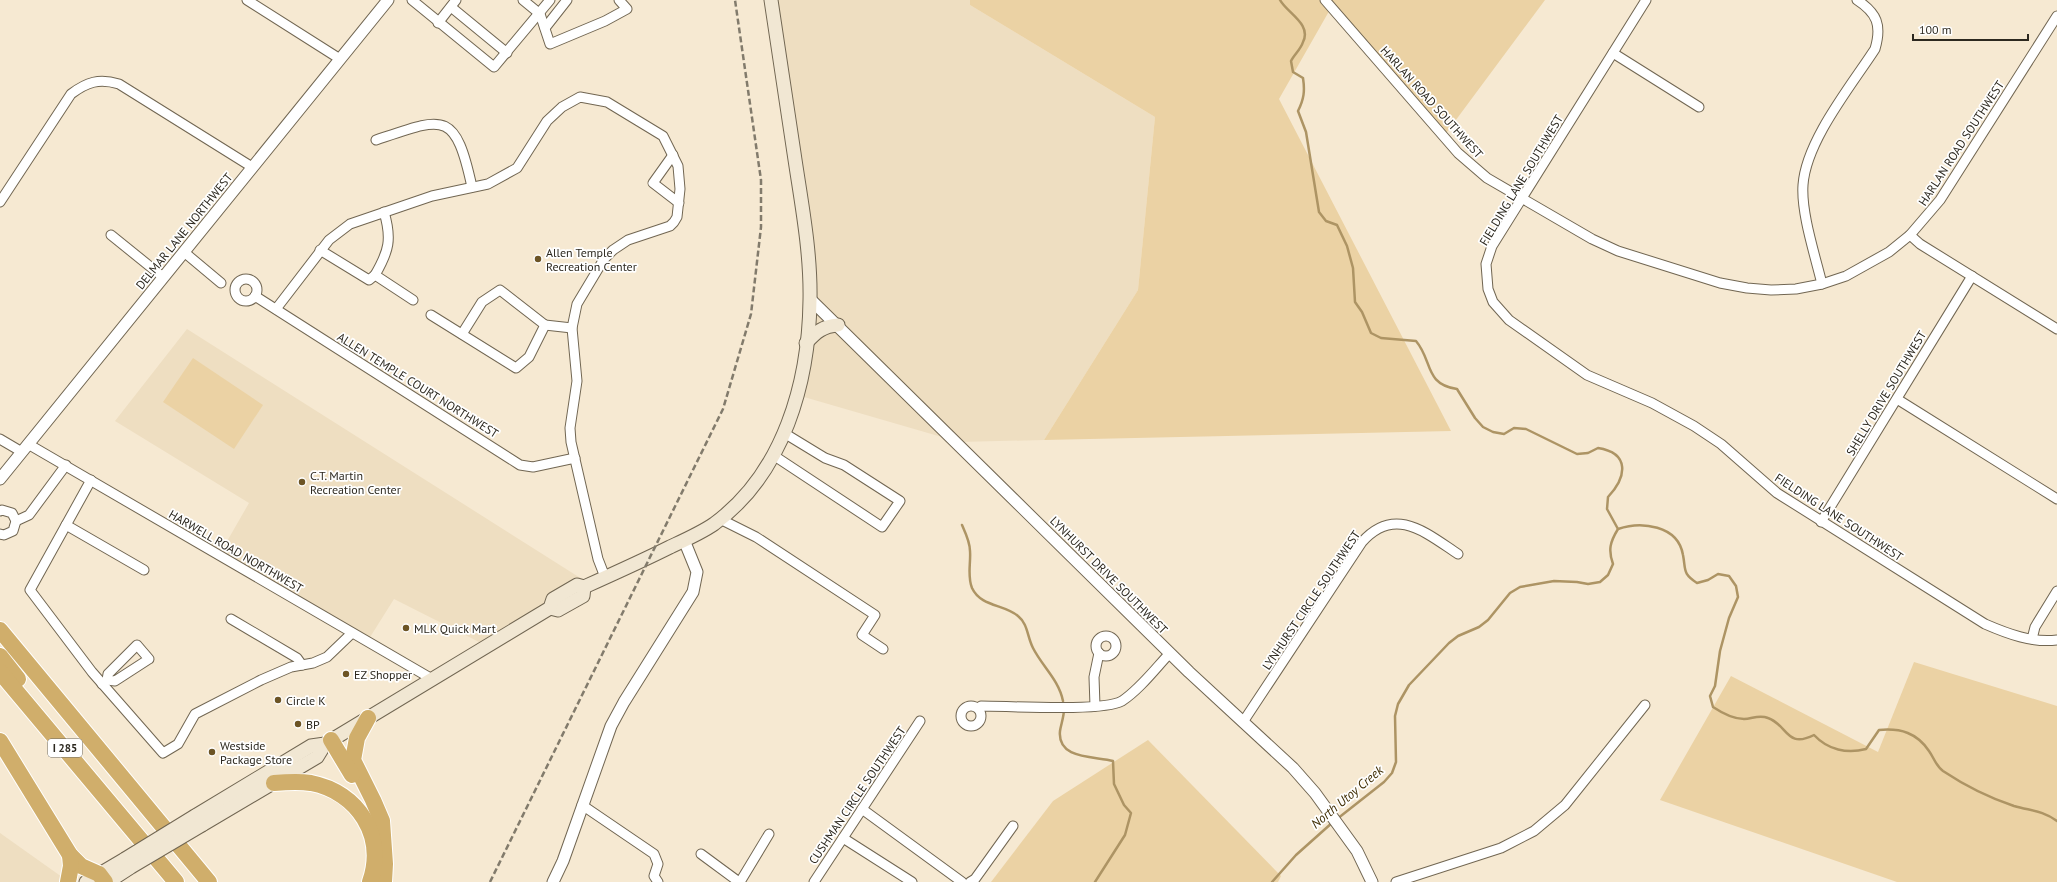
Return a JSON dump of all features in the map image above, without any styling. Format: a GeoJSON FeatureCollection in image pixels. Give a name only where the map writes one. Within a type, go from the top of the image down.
{"type":"FeatureCollection","features":[{"type":"Feature","properties":{"kind":"highway","name":"I 285"},"geometry":{"type":"LineString","coordinates":[[0,630],[209,882]]}},
{"type":"Feature","properties":{"kind":"highway"},"geometry":{"type":"LineString","coordinates":[[0,656],[73,748],[129,825]]}},
{"type":"Feature","properties":{"kind":"highway","name":"I 285"},"geometry":{"type":"LineString","coordinates":[[0,672],[176,882]]}},
{"type":"Feature","properties":{"kind":"highway"},"geometry":{"type":"LineString","coordinates":[[368,718],[357,738],[353,760],[382,821],[386,864],[384,882]]}},
{"type":"Feature","properties":{"kind":"highway"},"geometry":{"type":"LineString","coordinates":[[0,741],[70,855],[99,880]]}},
{"type":"Feature","properties":{"kind":"highway"},"geometry":{"type":"LineString","coordinates":[[328,742],[371,809],[384,848]]}},
{"type":"Feature","properties":{"kind":"highway"},"geometry":{"type":"LineString","coordinates":[[328,742],[358,800],[370,831],[375,854],[370,882]]}},
{"type":"Feature","properties":{"kind":"highway"},"geometry":{"type":"LineString","coordinates":[[274,783],[301,782],[323,787],[344,798],[363,815]]}},
{"type":"Feature","properties":{"kind":"highway"},"geometry":{"type":"LineString","coordinates":[[68,882],[72,866],[70,855]]}},
{"type":"Feature","properties":{"kind":"highway"},"geometry":{"type":"LineString","coordinates":[[194,864],[218,882]]}},
{"type":"Feature","properties":{"kind":"main road"},"geometry":{"type":"LineString","coordinates":[[99,880],[199,820],[311,746],[328,742],[550,608],[553,599],[578,585],[584,587],[684,540],[713,524],[737,503],[758,479],[774,455],[797,397],[806,343],[810,299],[806,240],[771,0]]}},
{"type":"Feature","properties":{"kind":"main road"},"geometry":{"type":"LineString","coordinates":[[806,343],[818,331],[826,327],[838,325]]}},
{"type":"Feature","properties":{"kind":"main road"},"geometry":{"type":"LineString","coordinates":[[199,820],[274,783],[317,757],[328,742]]}},
{"type":"Feature","properties":{"kind":"street"},"geometry":{"type":"LineString","coordinates":[[247,0],[340,59]]}},
{"type":"Feature","properties":{"kind":"street","name":"DELMAR LANE NORTHWEST"},"geometry":{"type":"LineString","coordinates":[[0,479],[388,0]]}},
{"type":"Feature","properties":{"kind":"street"},"geometry":{"type":"LineString","coordinates":[[412,0],[438,23],[494,67],[540,14],[550,0]]}},
{"type":"Feature","properties":{"kind":"street"},"geometry":{"type":"LineString","coordinates":[[523,0],[540,14],[550,44],[627,9],[619,0]]}},
{"type":"Feature","properties":{"kind":"street"},"geometry":{"type":"LineString","coordinates":[[545,28],[566,0]]}},
{"type":"Feature","properties":{"kind":"street","name":"HARLAN ROAD SOUTHWEST"},"geometry":{"type":"LineString","coordinates":[[1325,0],[1458,153],[1487,178],[1521,200],[1592,239],[1618,251],[1720,283],[1747,288],[1771,290],[1822,284],[1846,276],[1889,252],[1910,235],[1940,200],[2057,16]]}},
{"type":"Feature","properties":{"kind":"street","name":"FIELDING LANE SOUTHWEST"},"geometry":{"type":"LineString","coordinates":[[1646,0],[1492,246],[1486,264],[1488,290],[1493,302],[1501,314],[1587,375],[1652,403],[1694,426],[1721,444],[1777,492],[1821,522],[1985,624],[2008,634],[2032,639],[2057,640]]}},
{"type":"Feature","properties":{"kind":"street"},"geometry":{"type":"LineString","coordinates":[[1822,284],[1804,205],[1804,180],[1810,153],[1817,139],[1875,49],[1879,36],[1877,22],[1868,7],[1857,0]]}},
{"type":"Feature","properties":{"kind":"street"},"geometry":{"type":"LineString","coordinates":[[438,23],[453,3],[507,53]]}},
{"type":"Feature","properties":{"kind":"street"},"geometry":{"type":"LineString","coordinates":[[1613,54],[1699,107]]}},
{"type":"Feature","properties":{"kind":"street"},"geometry":{"type":"LineString","coordinates":[[0,202],[71,94],[83,85],[101,80],[119,84],[252,167]]}},
{"type":"Feature","properties":{"kind":"street"},"geometry":{"type":"LineString","coordinates":[[276,309],[320,250],[329,240],[350,224],[432,196],[488,184],[517,168],[547,121],[562,107],[580,97],[607,102],[663,136],[678,166],[680,189],[677,218],[670,226],[628,240],[613,250],[604,259],[577,304],[572,328],[577,381],[570,428],[575,458],[598,560],[605,577]]}},
{"type":"Feature","properties":{"kind":"street"},"geometry":{"type":"LineString","coordinates":[[376,140],[422,124],[437,123],[449,128],[457,137],[467,166],[472,187]]}},
{"type":"Feature","properties":{"kind":"street"},"geometry":{"type":"LineString","coordinates":[[673,155],[653,183],[679,202]]}},
{"type":"Feature","properties":{"kind":"street"},"geometry":{"type":"LineString","coordinates":[[320,250],[368,280],[374,275],[384,259],[390,242],[384,212]]}},
{"type":"Feature","properties":{"kind":"street"},"geometry":{"type":"LineString","coordinates":[[111,235],[163,277]]}},
{"type":"Feature","properties":{"kind":"street"},"geometry":{"type":"LineString","coordinates":[[1910,235],[1920,244],[2057,329]]}},
{"type":"Feature","properties":{"kind":"street"},"geometry":{"type":"LineString","coordinates":[[184,252],[221,284]]}},
{"type":"Feature","properties":{"kind":"street"},"geometry":{"type":"LineString","coordinates":[[374,275],[413,300]]}},
{"type":"Feature","properties":{"kind":"street","name":"SHELLY DRIVE SOUTHWEST"},"geometry":{"type":"LineString","coordinates":[[1821,522],[1972,276]]}},
{"type":"Feature","properties":{"kind":"street"},"geometry":{"type":"LineString","coordinates":[[462,334],[482,302],[500,290],[545,325],[572,328]]}},
{"type":"Feature","properties":{"kind":"street","name":"ALLEN TEMPLE COURT NORTHWEST"},"geometry":{"type":"LineString","coordinates":[[255,296],[520,465],[533,467],[575,458]]}},
{"type":"Feature","properties":{"kind":"street","name":"LYNHURST DRIVE SOUTHWEST"},"geometry":{"type":"LineString","coordinates":[[810,299],[1170,653],[1293,768],[1315,793],[1356,851],[1372,882]]}},
{"type":"Feature","properties":{"kind":"street"},"geometry":{"type":"LineString","coordinates":[[431,315],[516,368],[529,357],[545,325]]}},
{"type":"Feature","properties":{"kind":"street"},"geometry":{"type":"LineString","coordinates":[[1897,398],[2057,499]]}},
{"type":"Feature","properties":{"kind":"street"},"geometry":{"type":"LineString","coordinates":[[774,455],[882,527],[900,501],[844,465],[825,458],[784,433]]}},
{"type":"Feature","properties":{"kind":"street","name":"HARWELL ROAD NORTHWEST"},"geometry":{"type":"LineString","coordinates":[[0,439],[66,465],[352,634],[432,679]]}},
{"type":"Feature","properties":{"kind":"street"},"geometry":{"type":"LineString","coordinates":[[16,522],[29,516],[66,465]]}},
{"type":"Feature","properties":{"kind":"street"},"geometry":{"type":"LineString","coordinates":[[91,480],[30,590],[163,753],[178,744],[195,714],[261,680],[291,667],[327,657],[352,634]]}},
{"type":"Feature","properties":{"kind":"street"},"geometry":{"type":"LineString","coordinates":[[0,511],[2,510],[12,513],[16,522],[13,531],[4,536],[0,534]]}},
{"type":"Feature","properties":{"kind":"street"},"geometry":{"type":"LineString","coordinates":[[720,519],[756,537],[875,615],[862,635],[883,649]]}},
{"type":"Feature","properties":{"kind":"street","name":"LYNHURST CIRCLE SOUTHWEST"},"geometry":{"type":"LineString","coordinates":[[1243,722],[1362,542],[1369,534],[1386,525],[1405,524],[1433,537],[1458,554]]}},
{"type":"Feature","properties":{"kind":"street"},"geometry":{"type":"LineString","coordinates":[[66,525],[144,570]]}},
{"type":"Feature","properties":{"kind":"street"},"geometry":{"type":"LineString","coordinates":[[553,882],[563,860],[611,726],[624,702],[693,592],[697,572],[684,540]]}},
{"type":"Feature","properties":{"kind":"street"},"geometry":{"type":"LineString","coordinates":[[2032,639],[2034,627],[2057,592]]}},
{"type":"Feature","properties":{"kind":"street"},"geometry":{"type":"LineString","coordinates":[[231,619],[298,658],[302,665]]}},
{"type":"Feature","properties":{"kind":"street"},"geometry":{"type":"LineString","coordinates":[[137,645],[150,659],[115,681],[105,682],[108,674],[137,645]]}},
{"type":"Feature","properties":{"kind":"street"},"geometry":{"type":"LineString","coordinates":[[1095,706],[1094,677],[1099,653]]}},
{"type":"Feature","properties":{"kind":"street"},"geometry":{"type":"LineString","coordinates":[[978,708],[981,706],[1110,705],[1122,701],[1170,653]]}},
{"type":"Feature","properties":{"kind":"street"},"geometry":{"type":"LineString","coordinates":[[1396,882],[1501,848],[1534,831],[1565,805],[1645,705]]}},
{"type":"Feature","properties":{"kind":"street","name":"CUSHMAN CIRCLE SOUTHWEST"},"geometry":{"type":"LineString","coordinates":[[814,882],[920,721]]}},
{"type":"Feature","properties":{"kind":"street"},"geometry":{"type":"LineString","coordinates":[[582,805],[654,854],[658,864],[654,876],[658,882]]}},
{"type":"Feature","properties":{"kind":"street"},"geometry":{"type":"LineString","coordinates":[[862,809],[962,882]]}},
{"type":"Feature","properties":{"kind":"street"},"geometry":{"type":"LineString","coordinates":[[970,882],[975,879],[1013,826]]}},
{"type":"Feature","properties":{"kind":"street"},"geometry":{"type":"LineString","coordinates":[[701,854],[739,882],[769,834]]}},
{"type":"Feature","properties":{"kind":"street"},"geometry":{"type":"LineString","coordinates":[[843,838],[912,882]]}},
{"type":"Feature","properties":{"kind":"shaded area"},"geometry":{"type":"Polygon","coordinates":[[[770,0],[970,0],[970,5],[1155,117],[1138,290],[1044,440],[959,442],[804,397],[809,323],[809,257],[770,0]]]}},
{"type":"Feature","properties":{"kind":"shaded area"},"geometry":{"type":"Polygon","coordinates":[[[970,0],[1545,0],[1444,136],[1332,6],[1279,99],[1451,431],[1044,440],[1138,290],[1155,117],[970,5],[970,0]]]}},
{"type":"Feature","properties":{"kind":"shaded area"},"geometry":{"type":"Polygon","coordinates":[[[187,329],[593,586],[489,647],[394,599],[367,642],[222,550],[249,503],[115,421],[187,329]]]}},
{"type":"Feature","properties":{"kind":"shaded area"},"geometry":{"type":"Polygon","coordinates":[[[193,358],[263,405],[234,449],[163,402],[193,358]]]}},
{"type":"Feature","properties":{"kind":"shaded area"},"geometry":{"type":"Polygon","coordinates":[[[1914,662],[2057,706],[2057,882],[1897,882],[1660,800],[1731,676],[1878,752],[1914,662]]]}},
{"type":"Feature","properties":{"kind":"shaded area"},"geometry":{"type":"Polygon","coordinates":[[[1148,740],[1281,876],[1278,882],[991,882],[1053,801],[1148,740]]]}},
{"type":"Feature","properties":{"kind":"shaded area"},"geometry":{"type":"Polygon","coordinates":[[[0,833],[69,882],[0,882],[0,833]]]}},
{"type":"Feature","properties":{"kind":"waterway"},"geometry":{"type":"LineString","coordinates":[[1280,0],[1283,5],[1298,19],[1304,30],[1305,36],[1302,45],[1291,61],[1293,72],[1303,78],[1304,95],[1298,111],[1306,132],[1319,212],[1326,221],[1337,225],[1347,246],[1353,268],[1355,302],[1362,312],[1371,333],[1381,338],[1416,341],[1425,356],[1430,371],[1434,377],[1446,386],[1457,389],[1475,418],[1483,427],[1493,432],[1504,434],[1514,428],[1526,429],[1577,454],[1588,453],[1598,448],[1616,455],[1620,460],[1622,474],[1619,482],[1608,497],[1607,509],[1618,529]]}},
{"type":"Feature","properties":{"kind":"waterway"},"geometry":{"type":"LineString","coordinates":[[962,525],[969,544],[970,579],[972,588],[981,599],[1006,609],[1021,619],[1026,626],[1033,648],[1058,686],[1063,701]]}},
{"type":"Feature","properties":{"kind":"waterway","name":"North Utoy Creek"},"geometry":{"type":"LineString","coordinates":[[1337,819],[1384,782],[1392,773],[1396,762],[1395,716],[1398,704],[1409,685],[1449,643],[1458,636],[1479,627],[1488,620],[1510,593],[1520,587],[1554,581],[1588,584],[1600,582],[1608,575],[1613,564],[1610,550],[1613,538],[1618,529],[1637,525],[1657,528],[1666,531],[1674,537],[1680,545],[1687,574],[1692,580],[1697,583],[1708,580],[1718,574],[1729,576],[1736,586],[1738,597],[1729,618],[1720,651],[1715,686],[1710,696],[1713,707],[1736,718],[1744,719],[1765,717],[1775,721],[1792,738],[1805,739],[1814,735],[1825,744],[1838,750],[1845,751],[1866,749],[1879,730],[1894,730],[1908,733],[1924,745],[1943,771],[1977,791],[2014,806],[2052,817],[2057,821]]}},
{"type":"Feature","properties":{"kind":"waterway"},"geometry":{"type":"LineString","coordinates":[[1064,709],[1060,731],[1061,740],[1064,747],[1079,755],[1113,761],[1114,784],[1124,805],[1131,813],[1125,835],[1095,882]]}},
{"type":"Feature","properties":{"kind":"waterway","name":"North Utoy Creek"},"geometry":{"type":"LineString","coordinates":[[1272,882],[1296,855],[1333,822]]}},
{"type":"Feature","properties":{"kind":"railway"},"geometry":{"type":"LineString","coordinates":[[490,882],[723,409],[751,314],[761,227],[761,180],[735,0]]}},
{"type":"Feature","properties":{"kind":"place","name":"Allen Temple Recreation Center"},"geometry":{"type":"Point","coordinates":[538,259]}},
{"type":"Feature","properties":{"kind":"place","name":"C.T. Martin Recreation Center"},"geometry":{"type":"Point","coordinates":[302,482]}},
{"type":"Feature","properties":{"kind":"place","name":"MLK Quick Mart"},"geometry":{"type":"Point","coordinates":[406,628]}},
{"type":"Feature","properties":{"kind":"place","name":"EZ Shopper"},"geometry":{"type":"Point","coordinates":[346,674]}},
{"type":"Feature","properties":{"kind":"place","name":"Circle K"},"geometry":{"type":"Point","coordinates":[278,700]}},
{"type":"Feature","properties":{"kind":"place","name":"BP"},"geometry":{"type":"Point","coordinates":[298,724]}},
{"type":"Feature","properties":{"kind":"place","name":"Westside Package Store"},"geometry":{"type":"Point","coordinates":[212,752]}}]}
